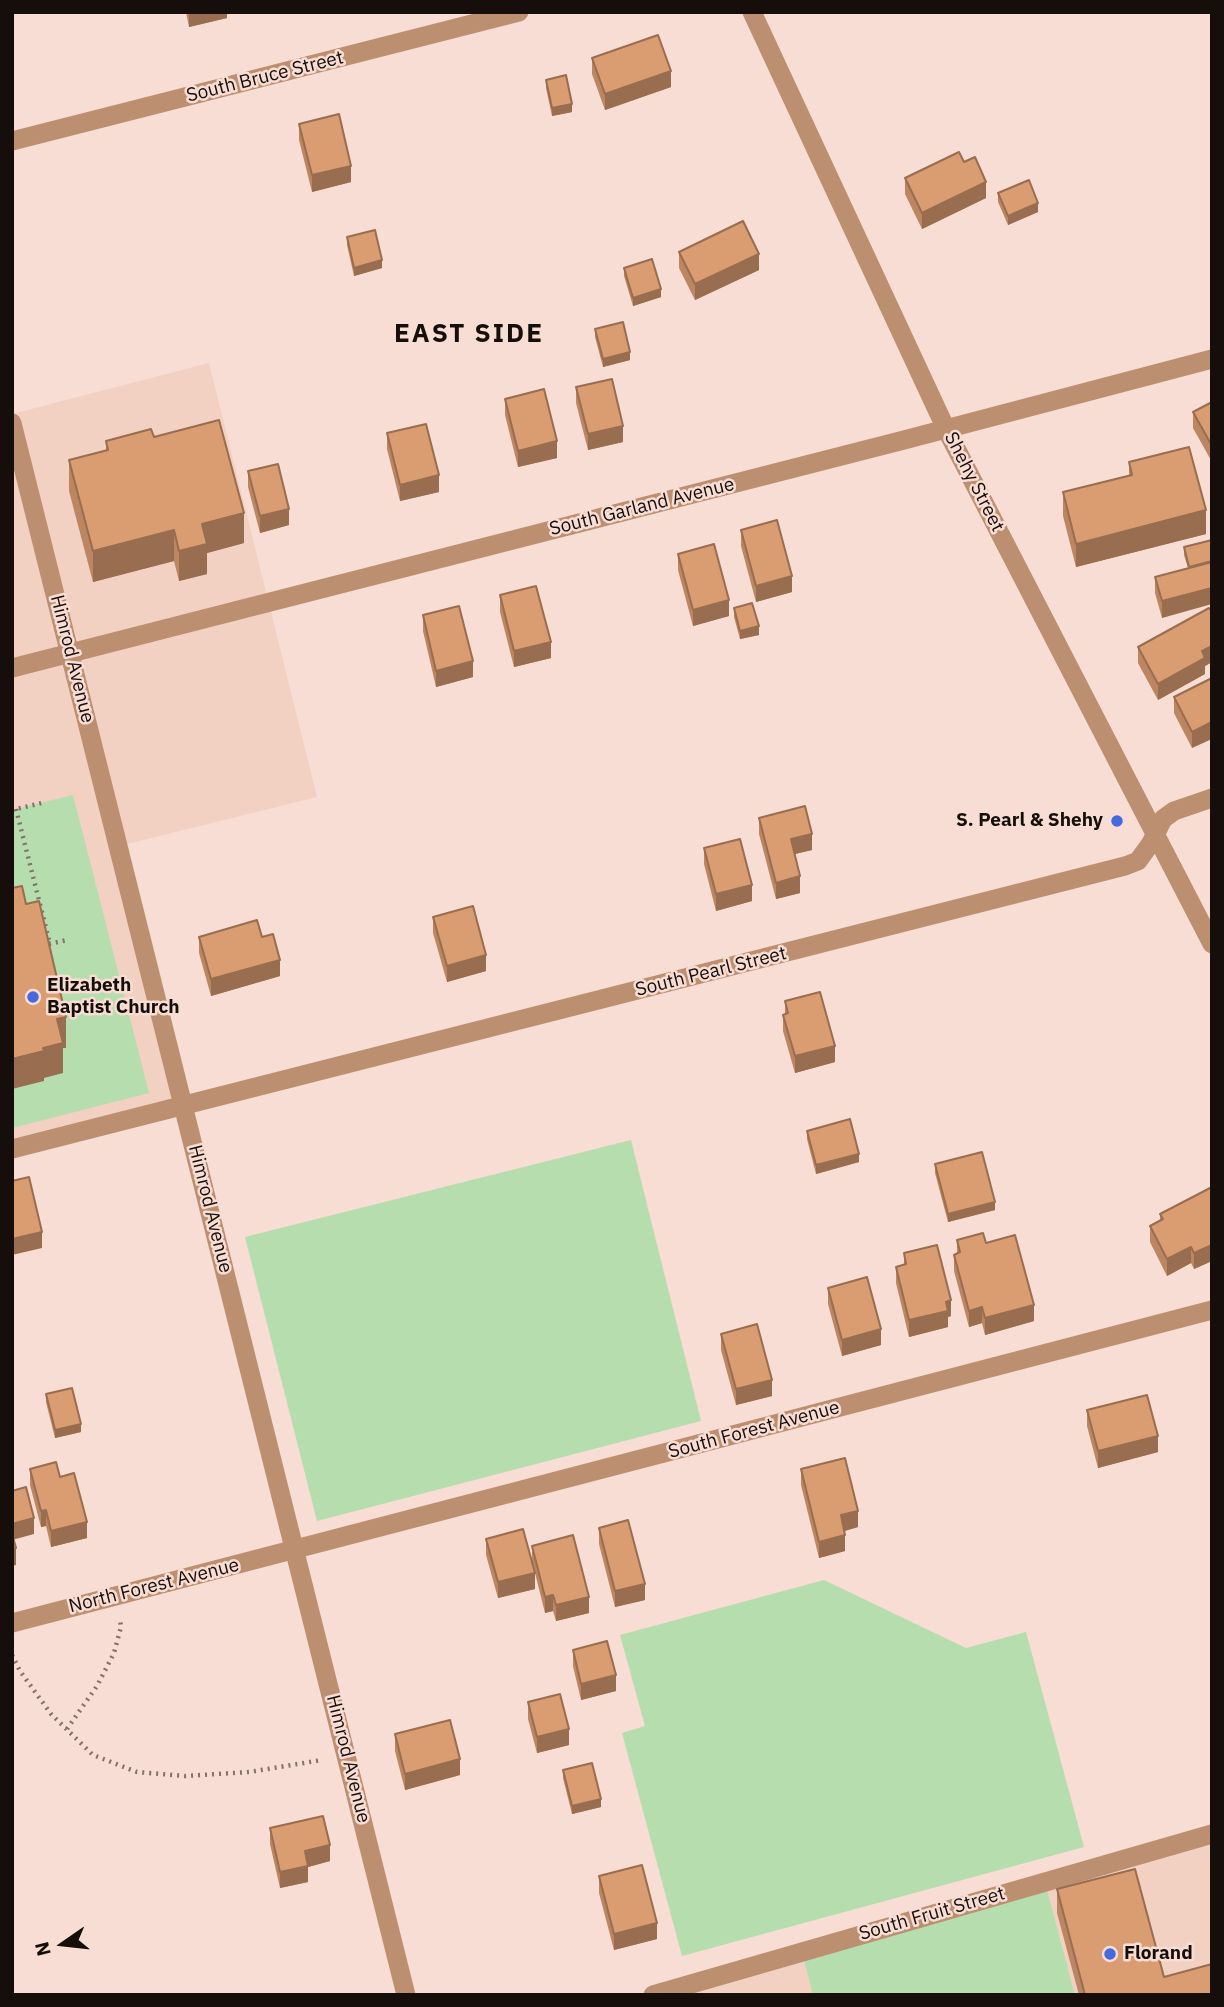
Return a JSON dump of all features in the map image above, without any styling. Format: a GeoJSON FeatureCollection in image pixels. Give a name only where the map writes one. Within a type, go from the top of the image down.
{"type":"FeatureCollection","features":[{"type":"Feature","properties":{"kind":"street","name":"South Bruce Street"},"geometry":{"type":"LineString","coordinates":[[12,141],[519,12]]}},
{"type":"Feature","properties":{"kind":"street","name":"Shehy Street"},"geometry":{"type":"LineString","coordinates":[[751,12],[946,429],[1212,944]]}},
{"type":"Feature","properties":{"kind":"street","name":"South Garland Avenue"},"geometry":{"type":"LineString","coordinates":[[12,667],[1212,359]]}},
{"type":"Feature","properties":{"kind":"street","name":"Himrod Avenue"},"geometry":{"type":"LineString","coordinates":[[12,423],[406,1995]]}},
{"type":"Feature","properties":{"kind":"street","name":"South Pearl Street"},"geometry":{"type":"LineString","coordinates":[[12,1149],[1125,866],[1138,861],[1151,843],[1163,818],[1174,811],[1212,799]]}},
{"type":"Feature","properties":{"kind":"street","name":"South Forest Avenue"},"geometry":{"type":"LineString","coordinates":[[296,1549],[1212,1310]]}},
{"type":"Feature","properties":{"kind":"street","name":"North Forest Avenue"},"geometry":{"type":"LineString","coordinates":[[12,1623],[296,1549]]}},
{"type":"Feature","properties":{"kind":"street","name":"South Fruit Street"},"geometry":{"type":"LineString","coordinates":[[653,1995],[1212,1834]]}},
{"type":"Feature","properties":{"kind":"path"},"geometry":{"type":"LineString","coordinates":[[42,803],[14,810],[50,944]]}},
{"type":"Feature","properties":{"kind":"path"},"geometry":{"type":"LineString","coordinates":[[42,946],[66,940]]}},
{"type":"Feature","properties":{"kind":"path"},"geometry":{"type":"LineString","coordinates":[[66,1729],[97,1686],[114,1653],[121,1627],[119,1595]]}},
{"type":"Feature","properties":{"kind":"path"},"geometry":{"type":"LineString","coordinates":[[12,1655],[20,1671],[51,1714],[93,1755],[137,1772],[185,1776],[249,1772],[347,1755]]}},
{"type":"Feature","properties":{"kind":"shaded area"},"geometry":{"type":"Polygon","coordinates":[[[209,363],[317,797],[119,846],[184,1106],[12,1149],[12,414],[209,363]]]}},
{"type":"Feature","properties":{"kind":"shaded area"},"geometry":{"type":"Polygon","coordinates":[[[1212,1834],[1212,1995],[1075,1995],[1045,1882],[1212,1834]]]}},
{"type":"Feature","properties":{"kind":"shaded area"},"geometry":{"type":"Polygon","coordinates":[[[802,1952],[813,1995],[653,1995],[802,1952]]]}},
{"type":"Feature","properties":{"kind":"green space"},"geometry":{"type":"Polygon","coordinates":[[[73,795],[149,1093],[12,1128],[12,810],[73,795]]]}},
{"type":"Feature","properties":{"kind":"green space"},"geometry":{"type":"Polygon","coordinates":[[[631,1140],[701,1421],[317,1521],[245,1237],[631,1140]]]}},
{"type":"Feature","properties":{"kind":"green space"},"geometry":{"type":"Polygon","coordinates":[[[824,1580],[966,1648],[1026,1632],[1084,1847],[682,1956],[622,1733],[645,1726],[620,1635],[824,1580]]]}},
{"type":"Feature","properties":{"kind":"green space"},"geometry":{"type":"Polygon","coordinates":[[[1045,1882],[1075,1995],[813,1995],[802,1952],[1045,1882]]]}},
{"type":"Feature","properties":{"kind":"building"},"geometry":{"type":"Polygon","coordinates":[[[658,35],[671,71],[605,94],[592,58],[658,35]]]}},
{"type":"Feature","properties":{"kind":"building"},"geometry":{"type":"Polygon","coordinates":[[[566,75],[572,104],[552,108],[546,80],[566,75]]]}},
{"type":"Feature","properties":{"kind":"building"},"geometry":{"type":"Polygon","coordinates":[[[339,114],[351,166],[312,175],[299,124],[339,114]]]}},
{"type":"Feature","properties":{"kind":"building"},"geometry":{"type":"Polygon","coordinates":[[[959,152],[964,162],[975,157],[986,182],[922,213],[905,178],[959,152]]]}},
{"type":"Feature","properties":{"kind":"building"},"geometry":{"type":"Polygon","coordinates":[[[1029,180],[1038,203],[1008,216],[998,193],[1029,180]]]}},
{"type":"Feature","properties":{"kind":"building"},"geometry":{"type":"Polygon","coordinates":[[[743,221],[759,254],[695,284],[679,252],[743,221]]]}},
{"type":"Feature","properties":{"kind":"building"},"geometry":{"type":"Polygon","coordinates":[[[375,230],[382,260],[354,268],[347,237],[375,230]]]}},
{"type":"Feature","properties":{"kind":"building"},"geometry":{"type":"Polygon","coordinates":[[[652,259],[661,289],[633,298],[624,268],[652,259]]]}},
{"type":"Feature","properties":{"kind":"building"},"geometry":{"type":"Polygon","coordinates":[[[623,322],[630,352],[603,359],[595,329],[623,322]]]}},
{"type":"Feature","properties":{"kind":"building"},"geometry":{"type":"Polygon","coordinates":[[[612,379],[623,426],[588,434],[576,387],[612,379]]]}},
{"type":"Feature","properties":{"kind":"building"},"geometry":{"type":"Polygon","coordinates":[[[544,389],[557,441],[518,451],[505,399],[544,389]]]}},
{"type":"Feature","properties":{"kind":"building"},"geometry":{"type":"Polygon","coordinates":[[[1212,402],[1212,446],[1193,412],[1212,402]]]}},
{"type":"Feature","properties":{"kind":"building"},"geometry":{"type":"Polygon","coordinates":[[[219,420],[244,513],[202,524],[207,544],[179,551],[174,530],[93,551],[69,460],[108,450],[106,441],[151,429],[154,437],[219,420]]]}},
{"type":"Feature","properties":{"kind":"building"},"geometry":{"type":"Polygon","coordinates":[[[426,424],[439,475],[400,485],[387,433],[426,424]]]}},
{"type":"Feature","properties":{"kind":"building"},"geometry":{"type":"Polygon","coordinates":[[[1189,447],[1206,510],[1076,544],[1063,492],[1132,475],[1129,462],[1189,447]]]}},
{"type":"Feature","properties":{"kind":"building"},"geometry":{"type":"Polygon","coordinates":[[[278,464],[289,509],[260,516],[248,471],[278,464]]]}},
{"type":"Feature","properties":{"kind":"building"},"geometry":{"type":"Polygon","coordinates":[[[777,520],[792,576],[756,586],[741,530],[777,520]]]}},
{"type":"Feature","properties":{"kind":"building"},"geometry":{"type":"Polygon","coordinates":[[[1212,540],[1212,561],[1189,567],[1184,547],[1212,540]]]}},
{"type":"Feature","properties":{"kind":"building"},"geometry":{"type":"Polygon","coordinates":[[[714,544],[729,600],[693,610],[678,554],[714,544]]]}},
{"type":"Feature","properties":{"kind":"building"},"geometry":{"type":"Polygon","coordinates":[[[1212,562],[1212,588],[1162,601],[1155,577],[1212,562]]]}},
{"type":"Feature","properties":{"kind":"building"},"geometry":{"type":"Polygon","coordinates":[[[536,586],[551,642],[514,651],[500,595],[536,586]]]}},
{"type":"Feature","properties":{"kind":"building"},"geometry":{"type":"Polygon","coordinates":[[[752,603],[759,626],[740,631],[734,608],[752,603]]]}},
{"type":"Feature","properties":{"kind":"building"},"geometry":{"type":"Polygon","coordinates":[[[459,606],[473,661],[436,671],[423,615],[459,606]]]}},
{"type":"Feature","properties":{"kind":"building"},"geometry":{"type":"Polygon","coordinates":[[[1209,608],[1212,612],[1212,646],[1202,651],[1205,658],[1158,684],[1138,647],[1209,608]]]}},
{"type":"Feature","properties":{"kind":"building"},"geometry":{"type":"Polygon","coordinates":[[[1212,678],[1212,722],[1192,732],[1174,697],[1212,678]]]}},
{"type":"Feature","properties":{"kind":"building"},"geometry":{"type":"Polygon","coordinates":[[[805,806],[812,834],[791,839],[800,876],[776,883],[759,818],[805,806]]]}},
{"type":"Feature","properties":{"kind":"building"},"geometry":{"type":"Polygon","coordinates":[[[740,839],[752,885],[716,894],[704,848],[740,839]]]}},
{"type":"Feature","properties":{"kind":"building","name":"Elizabeth Baptist Church"},"geometry":{"type":"Polygon","coordinates":[[[22,886],[26,904],[39,901],[66,1017],[57,1019],[63,1043],[12,1059],[12,888],[22,886]]]}},
{"type":"Feature","properties":{"kind":"building"},"geometry":{"type":"Polygon","coordinates":[[[473,906],[486,955],[447,966],[433,917],[473,906]]]}},
{"type":"Feature","properties":{"kind":"building"},"geometry":{"type":"Polygon","coordinates":[[[257,920],[262,937],[273,934],[280,960],[211,979],[199,937],[257,920]]]}},
{"type":"Feature","properties":{"kind":"building"},"geometry":{"type":"Polygon","coordinates":[[[820,992],[835,1046],[795,1056],[783,1015],[788,1013],[785,1001],[820,992]]]}},
{"type":"Feature","properties":{"kind":"building"},"geometry":{"type":"Polygon","coordinates":[[[850,1119],[859,1154],[816,1165],[807,1131],[850,1119]]]}},
{"type":"Feature","properties":{"kind":"building"},"geometry":{"type":"Polygon","coordinates":[[[982,1152],[995,1202],[948,1214],[935,1164],[982,1152]]]}},
{"type":"Feature","properties":{"kind":"building"},"geometry":{"type":"Polygon","coordinates":[[[29,1177],[42,1232],[12,1239],[12,1181],[29,1177]]]}},
{"type":"Feature","properties":{"kind":"building"},"geometry":{"type":"Polygon","coordinates":[[[1212,1187],[1212,1245],[1194,1253],[1191,1247],[1167,1259],[1150,1226],[1163,1219],[1160,1214],[1212,1187]]]}},
{"type":"Feature","properties":{"kind":"building"},"geometry":{"type":"Polygon","coordinates":[[[983,1233],[986,1243],[1015,1235],[1034,1305],[985,1318],[982,1307],[969,1311],[954,1255],[960,1252],[957,1240],[983,1233]]]}},
{"type":"Feature","properties":{"kind":"building"},"geometry":{"type":"Polygon","coordinates":[[[937,1245],[951,1300],[946,1302],[948,1311],[909,1320],[896,1267],[906,1264],[904,1253],[937,1245]]]}},
{"type":"Feature","properties":{"kind":"building"},"geometry":{"type":"Polygon","coordinates":[[[867,1277],[881,1329],[842,1340],[828,1288],[867,1277]]]}},
{"type":"Feature","properties":{"kind":"building"},"geometry":{"type":"Polygon","coordinates":[[[757,1324],[772,1380],[736,1389],[721,1334],[757,1324]]]}},
{"type":"Feature","properties":{"kind":"building"},"geometry":{"type":"Polygon","coordinates":[[[72,1388],[81,1424],[55,1430],[46,1394],[72,1388]]]}},
{"type":"Feature","properties":{"kind":"building"},"geometry":{"type":"Polygon","coordinates":[[[1147,1395],[1158,1436],[1098,1451],[1087,1410],[1147,1395]]]}},
{"type":"Feature","properties":{"kind":"building"},"geometry":{"type":"Polygon","coordinates":[[[845,1458],[858,1511],[841,1515],[845,1535],[819,1542],[801,1469],[845,1458]]]}},
{"type":"Feature","properties":{"kind":"building"},"geometry":{"type":"Polygon","coordinates":[[[56,1462],[60,1477],[74,1473],[87,1522],[51,1531],[46,1510],[41,1511],[30,1469],[56,1462]]]}},
{"type":"Feature","properties":{"kind":"building"},"geometry":{"type":"Polygon","coordinates":[[[26,1487],[34,1518],[12,1524],[12,1491],[26,1487]]]}},
{"type":"Feature","properties":{"kind":"building"},"geometry":{"type":"Polygon","coordinates":[[[628,1520],[645,1584],[615,1591],[599,1528],[628,1520]]]}},
{"type":"Feature","properties":{"kind":"building"},"geometry":{"type":"Polygon","coordinates":[[[523,1529],[535,1573],[498,1582],[486,1539],[523,1529]]]}},
{"type":"Feature","properties":{"kind":"building"},"geometry":{"type":"Polygon","coordinates":[[[12,1533],[16,1548],[12,1549],[12,1533]]]}},
{"type":"Feature","properties":{"kind":"building"},"geometry":{"type":"Polygon","coordinates":[[[573,1535],[589,1597],[556,1605],[553,1595],[545,1597],[532,1546],[573,1535]]]}},
{"type":"Feature","properties":{"kind":"building"},"geometry":{"type":"Polygon","coordinates":[[[607,1641],[616,1675],[581,1684],[573,1650],[607,1641]]]}},
{"type":"Feature","properties":{"kind":"building"},"geometry":{"type":"Polygon","coordinates":[[[560,1694],[569,1729],[537,1737],[528,1702],[560,1694]]]}},
{"type":"Feature","properties":{"kind":"building"},"geometry":{"type":"Polygon","coordinates":[[[450,1720],[460,1759],[405,1774],[395,1734],[450,1720]]]}},
{"type":"Feature","properties":{"kind":"building"},"geometry":{"type":"Polygon","coordinates":[[[592,1763],[601,1799],[572,1806],[563,1770],[592,1763]]]}},
{"type":"Feature","properties":{"kind":"building"},"geometry":{"type":"Polygon","coordinates":[[[323,1816],[330,1845],[305,1851],[308,1866],[280,1872],[270,1828],[323,1816]]]}},
{"type":"Feature","properties":{"kind":"building"},"geometry":{"type":"Polygon","coordinates":[[[642,1865],[657,1923],[614,1934],[599,1876],[642,1865]]]}},
{"type":"Feature","properties":{"kind":"building","name":"Florand"},"geometry":{"type":"Polygon","coordinates":[[[1135,1869],[1164,1977],[1212,1964],[1212,1995],[1085,1995],[1057,1889],[1135,1869]]]}},
{"type":"Feature","properties":{"kind":"place","name":"S. Pearl & Shehy"},"geometry":{"type":"Point","coordinates":[1117,821]}},
{"type":"Feature","properties":{"kind":"place","name":"Elizabeth Baptist Church"},"geometry":{"type":"Point","coordinates":[33,997]}},
{"type":"Feature","properties":{"kind":"place","name":"Florand"},"geometry":{"type":"Point","coordinates":[1110,1954]}},
{"type":"Feature","properties":{"kind":"district","name":"EAST SIDE"},"geometry":{"type":"Point","coordinates":[469,334]}}]}
